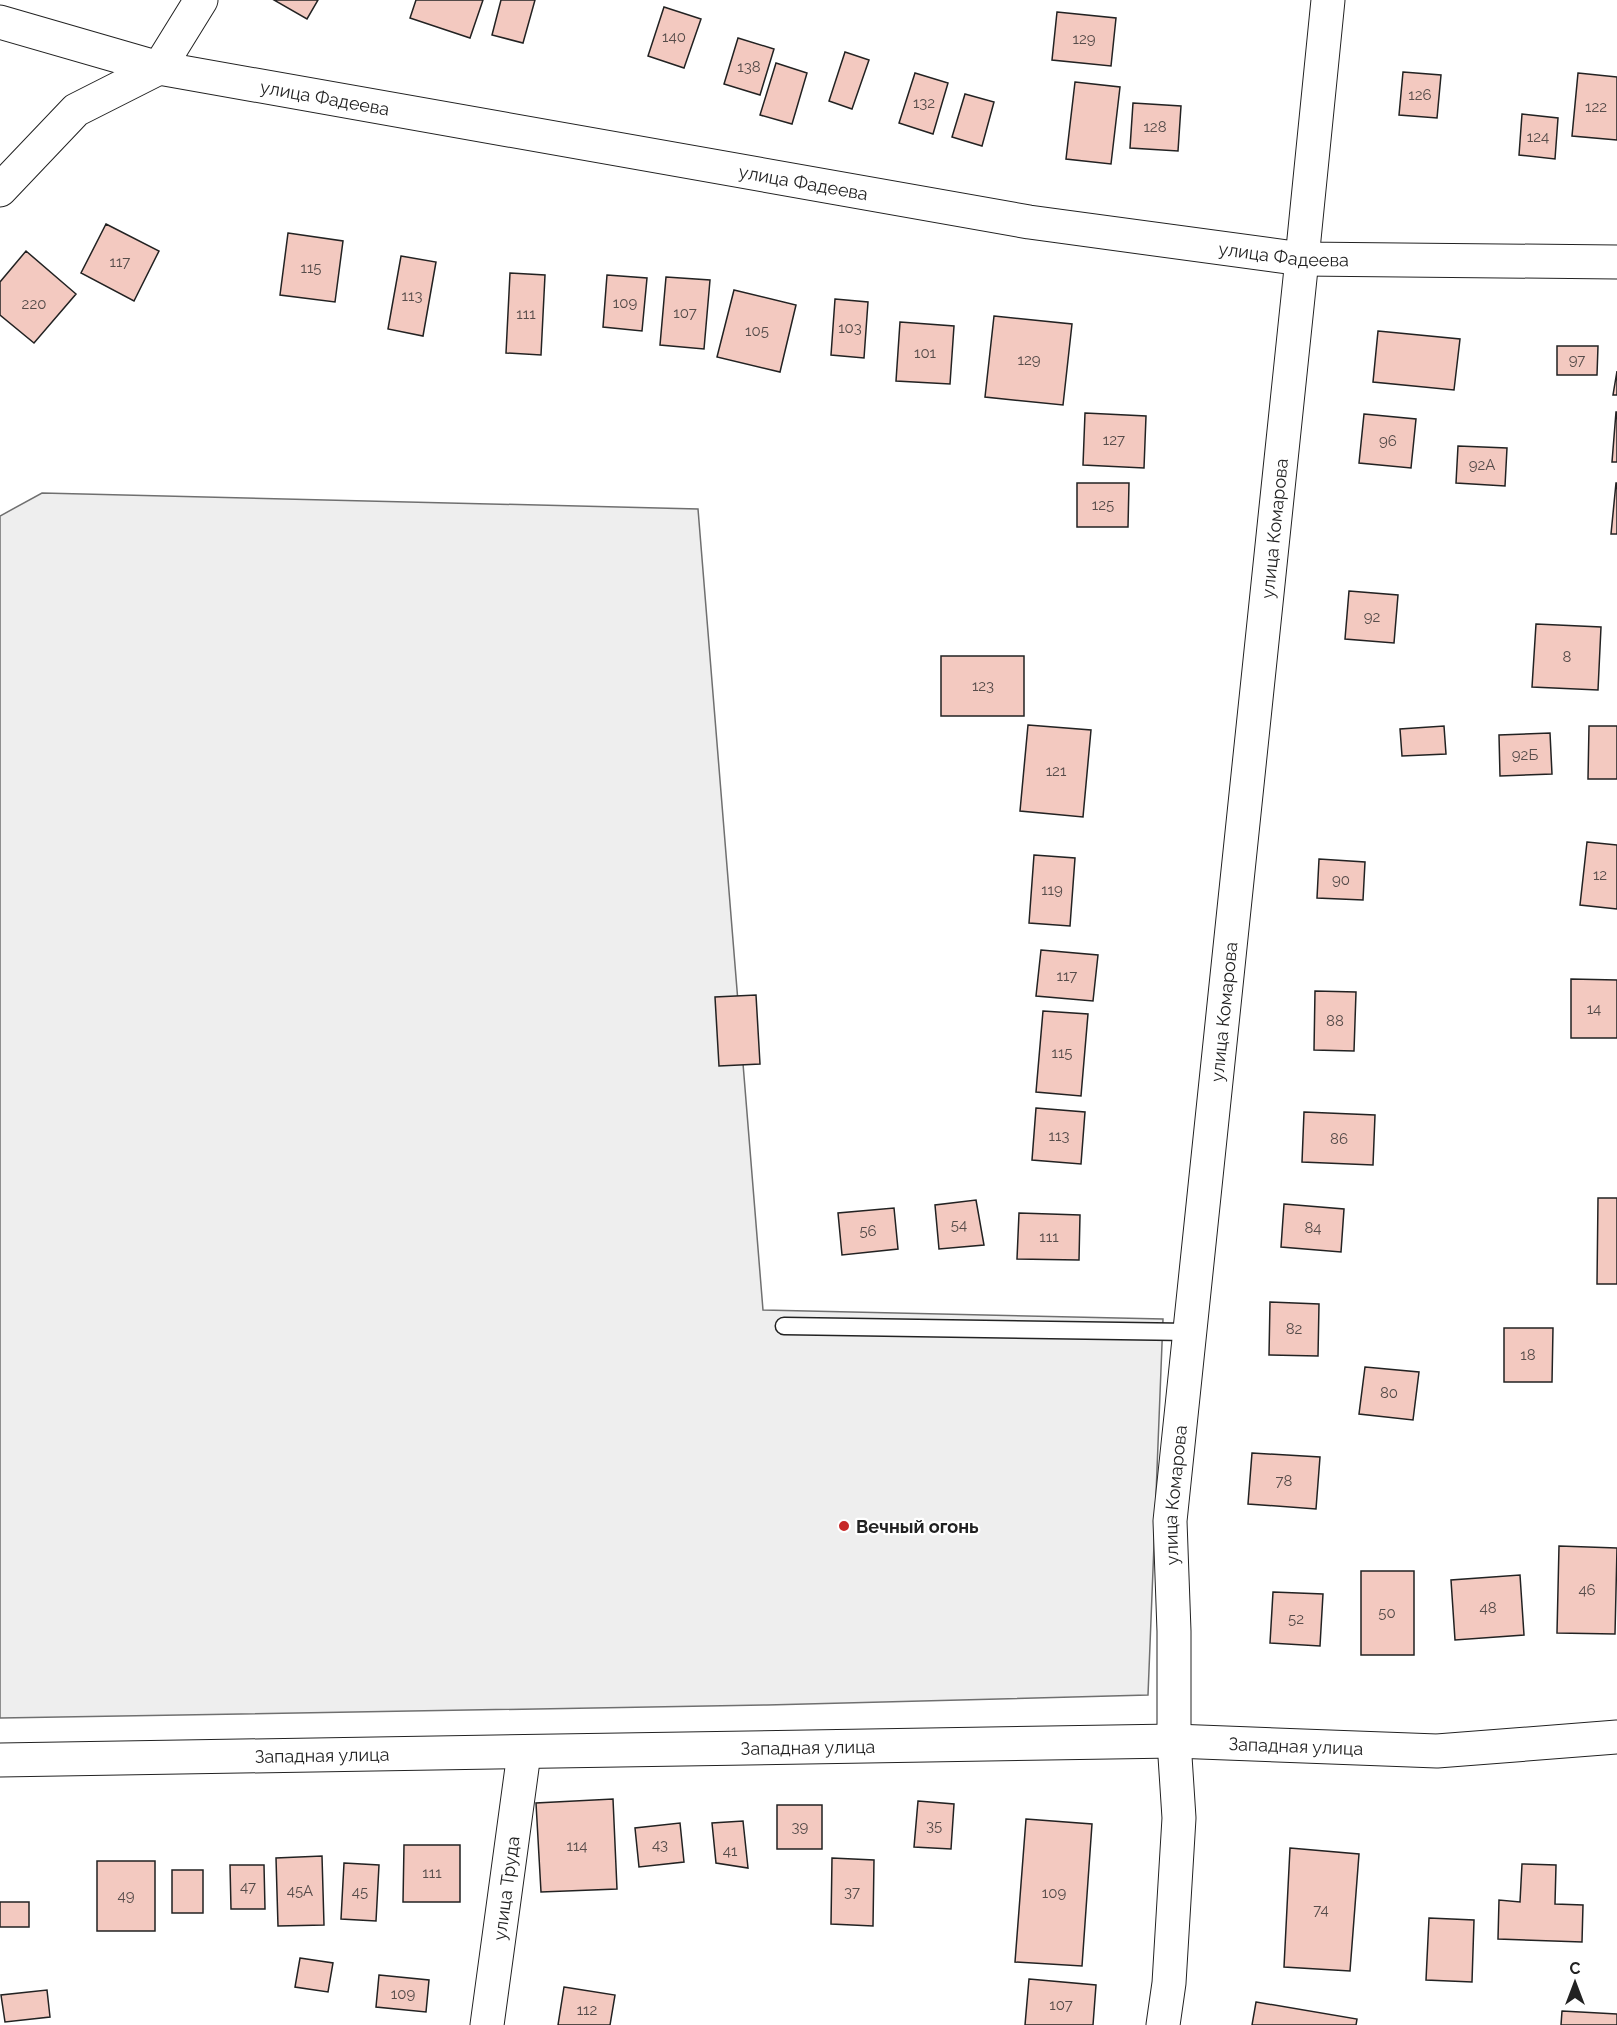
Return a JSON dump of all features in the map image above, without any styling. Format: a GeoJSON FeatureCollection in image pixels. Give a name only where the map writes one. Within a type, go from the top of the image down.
{"type":"FeatureCollection","features":[{"type":"Feature","properties":{"kind":"street"},"geometry":{"type":"LineString","coordinates":[[0,190],[76,110],[159,68],[201,0]]}},
{"type":"Feature","properties":{"kind":"street","name":"улица Комарова"},"geometry":{"type":"LineString","coordinates":[[1163,2025],[1169,1983],[1179,1818],[1174,1741],[1174,1631],[1170,1521],[1328,0]]}},
{"type":"Feature","properties":{"kind":"street","name":"улица Фадеева"},"geometry":{"type":"LineString","coordinates":[[0,22],[159,68],[1029,222],[1302,259],[1617,262]]}},
{"type":"Feature","properties":{"kind":"street","name":"Западная улица"},"geometry":{"type":"LineString","coordinates":[[0,1760],[1174,1741],[1437,1751],[1617,1737]]}},
{"type":"Feature","properties":{"kind":"street","name":"улица Труда"},"geometry":{"type":"LineString","coordinates":[[487,2025],[524,1753]]}},
{"type":"Feature","properties":{"kind":"lane"},"geometry":{"type":"LineString","coordinates":[[784,1326],[1190,1332]]}},
{"type":"Feature","properties":{"kind":"shaded area"},"geometry":{"type":"Polygon","coordinates":[[[42,493],[698,509],[763,1310],[1163,1319],[1148,1695],[767,1705],[0,1718],[0,516],[42,493]]]}},
{"type":"Feature","properties":{"kind":"building"},"geometry":{"type":"Polygon","coordinates":[[[274,0],[318,0],[307,19],[274,0]]]}},
{"type":"Feature","properties":{"kind":"building"},"geometry":{"type":"Polygon","coordinates":[[[416,0],[483,0],[470,38],[410,18],[416,0]]]}},
{"type":"Feature","properties":{"kind":"building"},"geometry":{"type":"Polygon","coordinates":[[[501,0],[535,0],[523,43],[492,35],[501,0]]]}},
{"type":"Feature","properties":{"kind":"building"},"geometry":{"type":"Polygon","coordinates":[[[664,7],[701,19],[684,68],[648,56],[664,7]]]}},
{"type":"Feature","properties":{"kind":"building"},"geometry":{"type":"Polygon","coordinates":[[[1057,12],[1116,18],[1111,66],[1052,60],[1057,12]]]}},
{"type":"Feature","properties":{"kind":"building"},"geometry":{"type":"Polygon","coordinates":[[[738,38],[774,49],[760,95],[724,84],[738,38]]]}},
{"type":"Feature","properties":{"kind":"building"},"geometry":{"type":"Polygon","coordinates":[[[845,52],[869,60],[852,109],[829,101],[845,52]]]}},
{"type":"Feature","properties":{"kind":"building"},"geometry":{"type":"Polygon","coordinates":[[[776,63],[807,73],[792,124],[760,115],[776,63]]]}},
{"type":"Feature","properties":{"kind":"building"},"geometry":{"type":"Polygon","coordinates":[[[1403,72],[1441,75],[1437,118],[1399,115],[1403,72]]]}},
{"type":"Feature","properties":{"kind":"building"},"geometry":{"type":"Polygon","coordinates":[[[915,73],[948,83],[933,134],[899,123],[915,73]]]}},
{"type":"Feature","properties":{"kind":"building"},"geometry":{"type":"Polygon","coordinates":[[[1578,73],[1617,77],[1617,140],[1572,136],[1578,73]]]}},
{"type":"Feature","properties":{"kind":"building"},"geometry":{"type":"Polygon","coordinates":[[[1075,82],[1120,87],[1111,164],[1066,159],[1075,82]]]}},
{"type":"Feature","properties":{"kind":"building"},"geometry":{"type":"Polygon","coordinates":[[[965,94],[994,102],[982,146],[952,137],[965,94]]]}},
{"type":"Feature","properties":{"kind":"building"},"geometry":{"type":"Polygon","coordinates":[[[1133,103],[1181,106],[1178,151],[1130,148],[1133,103]]]}},
{"type":"Feature","properties":{"kind":"building"},"geometry":{"type":"Polygon","coordinates":[[[1522,114],[1558,118],[1555,159],[1519,155],[1522,114]]]}},
{"type":"Feature","properties":{"kind":"building"},"geometry":{"type":"Polygon","coordinates":[[[106,224],[159,251],[134,301],[81,273],[106,224]]]}},
{"type":"Feature","properties":{"kind":"building"},"geometry":{"type":"Polygon","coordinates":[[[288,233],[343,241],[335,302],[280,295],[288,233]]]}},
{"type":"Feature","properties":{"kind":"building"},"geometry":{"type":"Polygon","coordinates":[[[26,251],[76,294],[34,343],[0,315],[0,282],[26,251]]]}},
{"type":"Feature","properties":{"kind":"building"},"geometry":{"type":"Polygon","coordinates":[[[401,256],[436,262],[423,336],[388,329],[401,256]]]}},
{"type":"Feature","properties":{"kind":"building"},"geometry":{"type":"Polygon","coordinates":[[[510,273],[545,275],[541,355],[506,353],[510,273]]]}},
{"type":"Feature","properties":{"kind":"building"},"geometry":{"type":"Polygon","coordinates":[[[607,275],[647,278],[642,331],[603,327],[607,275]]]}},
{"type":"Feature","properties":{"kind":"building"},"geometry":{"type":"Polygon","coordinates":[[[666,277],[710,280],[704,349],[660,345],[666,277]]]}},
{"type":"Feature","properties":{"kind":"building"},"geometry":{"type":"Polygon","coordinates":[[[734,290],[796,305],[780,372],[717,357],[734,290]]]}},
{"type":"Feature","properties":{"kind":"building"},"geometry":{"type":"Polygon","coordinates":[[[835,299],[868,302],[864,358],[831,355],[835,299]]]}},
{"type":"Feature","properties":{"kind":"building"},"geometry":{"type":"Polygon","coordinates":[[[994,316],[1072,324],[1063,405],[985,397],[994,316]]]}},
{"type":"Feature","properties":{"kind":"building"},"geometry":{"type":"Polygon","coordinates":[[[900,322],[954,326],[950,384],[896,381],[900,322]]]}},
{"type":"Feature","properties":{"kind":"building"},"geometry":{"type":"Polygon","coordinates":[[[1378,331],[1460,339],[1454,390],[1373,382],[1378,331]]]}},
{"type":"Feature","properties":{"kind":"building"},"geometry":{"type":"Polygon","coordinates":[[[1557,346],[1598,346],[1597,375],[1557,375],[1557,346]]]}},
{"type":"Feature","properties":{"kind":"building"},"geometry":{"type":"Polygon","coordinates":[[[1617,371],[1617,395],[1613,395],[1617,371]]]}},
{"type":"Feature","properties":{"kind":"building"},"geometry":{"type":"Polygon","coordinates":[[[1616,412],[1617,462],[1612,462],[1616,412]]]}},
{"type":"Feature","properties":{"kind":"building"},"geometry":{"type":"Polygon","coordinates":[[[1085,413],[1146,416],[1144,468],[1083,465],[1085,413]]]}},
{"type":"Feature","properties":{"kind":"building"},"geometry":{"type":"Polygon","coordinates":[[[1364,414],[1416,419],[1411,468],[1359,463],[1364,414]]]}},
{"type":"Feature","properties":{"kind":"building"},"geometry":{"type":"Polygon","coordinates":[[[1458,446],[1507,448],[1505,486],[1456,483],[1458,446]]]}},
{"type":"Feature","properties":{"kind":"building"},"geometry":{"type":"Polygon","coordinates":[[[1077,483],[1129,483],[1128,527],[1077,527],[1077,483]]]}},
{"type":"Feature","properties":{"kind":"building"},"geometry":{"type":"Polygon","coordinates":[[[1616,483],[1617,534],[1611,534],[1616,483]]]}},
{"type":"Feature","properties":{"kind":"building"},"geometry":{"type":"Polygon","coordinates":[[[1349,591],[1398,595],[1394,643],[1345,639],[1349,591]]]}},
{"type":"Feature","properties":{"kind":"building"},"geometry":{"type":"Polygon","coordinates":[[[1536,624],[1601,627],[1598,690],[1532,687],[1536,624]]]}},
{"type":"Feature","properties":{"kind":"building"},"geometry":{"type":"Polygon","coordinates":[[[941,656],[1024,656],[1024,716],[941,716],[941,656]]]}},
{"type":"Feature","properties":{"kind":"building"},"geometry":{"type":"Polygon","coordinates":[[[1028,725],[1091,730],[1083,817],[1020,811],[1028,725]]]}},
{"type":"Feature","properties":{"kind":"building"},"geometry":{"type":"Polygon","coordinates":[[[1444,726],[1446,754],[1402,756],[1400,729],[1444,726]]]}},
{"type":"Feature","properties":{"kind":"building"},"geometry":{"type":"Polygon","coordinates":[[[1589,726],[1617,726],[1617,779],[1588,779],[1589,726]]]}},
{"type":"Feature","properties":{"kind":"building"},"geometry":{"type":"Polygon","coordinates":[[[1550,733],[1552,774],[1500,776],[1499,735],[1550,733]]]}},
{"type":"Feature","properties":{"kind":"building"},"geometry":{"type":"Polygon","coordinates":[[[1587,842],[1617,845],[1617,909],[1580,905],[1587,842]]]}},
{"type":"Feature","properties":{"kind":"building"},"geometry":{"type":"Polygon","coordinates":[[[1034,855],[1075,858],[1070,926],[1029,923],[1034,855]]]}},
{"type":"Feature","properties":{"kind":"building"},"geometry":{"type":"Polygon","coordinates":[[[1319,859],[1365,862],[1363,900],[1317,898],[1319,859]]]}},
{"type":"Feature","properties":{"kind":"building"},"geometry":{"type":"Polygon","coordinates":[[[1041,950],[1098,955],[1093,1001],[1036,996],[1041,950]]]}},
{"type":"Feature","properties":{"kind":"building"},"geometry":{"type":"Polygon","coordinates":[[[1571,979],[1617,980],[1617,1038],[1571,1038],[1571,979]]]}},
{"type":"Feature","properties":{"kind":"building"},"geometry":{"type":"Polygon","coordinates":[[[1315,991],[1356,992],[1354,1051],[1314,1050],[1315,991]]]}},
{"type":"Feature","properties":{"kind":"building"},"geometry":{"type":"Polygon","coordinates":[[[756,995],[760,1064],[719,1066],[715,997],[756,995]]]}},
{"type":"Feature","properties":{"kind":"building"},"geometry":{"type":"Polygon","coordinates":[[[1043,1011],[1088,1014],[1081,1096],[1036,1092],[1043,1011]]]}},
{"type":"Feature","properties":{"kind":"building"},"geometry":{"type":"Polygon","coordinates":[[[1036,1108],[1085,1112],[1081,1164],[1032,1160],[1036,1108]]]}},
{"type":"Feature","properties":{"kind":"building"},"geometry":{"type":"Polygon","coordinates":[[[1304,1112],[1375,1115],[1373,1165],[1302,1162],[1304,1112]]]}},
{"type":"Feature","properties":{"kind":"building"},"geometry":{"type":"Polygon","coordinates":[[[1598,1198],[1617,1198],[1617,1284],[1597,1284],[1598,1198]]]}},
{"type":"Feature","properties":{"kind":"building"},"geometry":{"type":"Polygon","coordinates":[[[976,1200],[984,1245],[939,1249],[935,1205],[976,1200]]]}},
{"type":"Feature","properties":{"kind":"building"},"geometry":{"type":"Polygon","coordinates":[[[1284,1204],[1344,1209],[1341,1252],[1281,1247],[1284,1204]]]}},
{"type":"Feature","properties":{"kind":"building"},"geometry":{"type":"Polygon","coordinates":[[[894,1208],[898,1249],[842,1255],[838,1213],[894,1208]]]}},
{"type":"Feature","properties":{"kind":"building"},"geometry":{"type":"Polygon","coordinates":[[[1019,1213],[1080,1215],[1079,1260],[1017,1259],[1019,1213]]]}},
{"type":"Feature","properties":{"kind":"building"},"geometry":{"type":"Polygon","coordinates":[[[1270,1302],[1319,1304],[1318,1356],[1269,1355],[1270,1302]]]}},
{"type":"Feature","properties":{"kind":"building"},"geometry":{"type":"Polygon","coordinates":[[[1504,1328],[1553,1328],[1552,1382],[1504,1382],[1504,1328]]]}},
{"type":"Feature","properties":{"kind":"building"},"geometry":{"type":"Polygon","coordinates":[[[1365,1367],[1419,1372],[1413,1420],[1359,1414],[1365,1367]]]}},
{"type":"Feature","properties":{"kind":"building"},"geometry":{"type":"Polygon","coordinates":[[[1252,1453],[1320,1457],[1316,1509],[1248,1504],[1252,1453]]]}},
{"type":"Feature","properties":{"kind":"building"},"geometry":{"type":"Polygon","coordinates":[[[1559,1546],[1617,1548],[1615,1634],[1557,1633],[1559,1546]]]}},
{"type":"Feature","properties":{"kind":"building"},"geometry":{"type":"Polygon","coordinates":[[[1361,1571],[1414,1571],[1414,1655],[1361,1655],[1361,1571]]]}},
{"type":"Feature","properties":{"kind":"building"},"geometry":{"type":"Polygon","coordinates":[[[1520,1575],[1524,1635],[1455,1640],[1451,1580],[1520,1575]]]}},
{"type":"Feature","properties":{"kind":"building"},"geometry":{"type":"Polygon","coordinates":[[[1273,1592],[1323,1594],[1320,1646],[1270,1643],[1273,1592]]]}},
{"type":"Feature","properties":{"kind":"building"},"geometry":{"type":"Polygon","coordinates":[[[613,1799],[617,1889],[541,1892],[536,1803],[613,1799]]]}},
{"type":"Feature","properties":{"kind":"building"},"geometry":{"type":"Polygon","coordinates":[[[918,1801],[954,1804],[951,1849],[914,1847],[918,1801]]]}},
{"type":"Feature","properties":{"kind":"building"},"geometry":{"type":"Polygon","coordinates":[[[777,1805],[822,1805],[822,1849],[777,1849],[777,1805]]]}},
{"type":"Feature","properties":{"kind":"building"},"geometry":{"type":"Polygon","coordinates":[[[1026,1819],[1092,1824],[1082,1966],[1015,1962],[1026,1819]]]}},
{"type":"Feature","properties":{"kind":"building"},"geometry":{"type":"Polygon","coordinates":[[[743,1821],[748,1868],[716,1863],[712,1823],[743,1821]]]}},
{"type":"Feature","properties":{"kind":"building"},"geometry":{"type":"Polygon","coordinates":[[[680,1823],[684,1862],[639,1867],[635,1828],[680,1823]]]}},
{"type":"Feature","properties":{"kind":"building"},"geometry":{"type":"Polygon","coordinates":[[[404,1845],[460,1845],[460,1902],[403,1902],[404,1845]]]}},
{"type":"Feature","properties":{"kind":"building"},"geometry":{"type":"Polygon","coordinates":[[[1290,1848],[1359,1854],[1350,1971],[1284,1967],[1290,1848]]]}},
{"type":"Feature","properties":{"kind":"building"},"geometry":{"type":"Polygon","coordinates":[[[322,1856],[324,1925],[278,1926],[276,1858],[322,1856]]]}},
{"type":"Feature","properties":{"kind":"building"},"geometry":{"type":"Polygon","coordinates":[[[832,1858],[874,1860],[873,1926],[831,1924],[832,1858]]]}},
{"type":"Feature","properties":{"kind":"building"},"geometry":{"type":"Polygon","coordinates":[[[97,1861],[155,1861],[155,1931],[97,1931],[97,1861]]]}},
{"type":"Feature","properties":{"kind":"building"},"geometry":{"type":"Polygon","coordinates":[[[344,1863],[379,1865],[376,1921],[341,1919],[344,1863]]]}},
{"type":"Feature","properties":{"kind":"building"},"geometry":{"type":"Polygon","coordinates":[[[1522,1864],[1556,1865],[1555,1904],[1583,1905],[1582,1942],[1498,1939],[1499,1900],[1520,1902],[1522,1864]]]}},
{"type":"Feature","properties":{"kind":"building"},"geometry":{"type":"Polygon","coordinates":[[[230,1865],[264,1865],[265,1909],[231,1909],[230,1865]]]}},
{"type":"Feature","properties":{"kind":"building"},"geometry":{"type":"Polygon","coordinates":[[[172,1870],[203,1870],[203,1913],[172,1913],[172,1870]]]}},
{"type":"Feature","properties":{"kind":"building"},"geometry":{"type":"Polygon","coordinates":[[[0,1902],[29,1902],[29,1927],[0,1927],[0,1902]]]}},
{"type":"Feature","properties":{"kind":"building"},"geometry":{"type":"Polygon","coordinates":[[[1429,1918],[1474,1920],[1472,1982],[1426,1980],[1429,1918]]]}},
{"type":"Feature","properties":{"kind":"building"},"geometry":{"type":"Polygon","coordinates":[[[300,1958],[333,1963],[328,1992],[295,1987],[300,1958]]]}},
{"type":"Feature","properties":{"kind":"building"},"geometry":{"type":"Polygon","coordinates":[[[379,1975],[429,1980],[426,2012],[376,2007],[379,1975]]]}},
{"type":"Feature","properties":{"kind":"building"},"geometry":{"type":"Polygon","coordinates":[[[1029,1979],[1096,1985],[1093,2025],[1025,2025],[1029,1979]]]}},
{"type":"Feature","properties":{"kind":"building"},"geometry":{"type":"Polygon","coordinates":[[[564,1987],[615,1995],[610,2025],[558,2025],[564,1987]]]}},
{"type":"Feature","properties":{"kind":"building"},"geometry":{"type":"Polygon","coordinates":[[[47,1990],[50,2017],[5,2022],[1,1995],[47,1990]]]}},
{"type":"Feature","properties":{"kind":"building"},"geometry":{"type":"Polygon","coordinates":[[[1256,2002],[1357,2019],[1356,2025],[1252,2025],[1256,2002]]]}},
{"type":"Feature","properties":{"kind":"building"},"geometry":{"type":"Polygon","coordinates":[[[1562,2011],[1617,2014],[1617,2025],[1561,2025],[1562,2011]]]}},
{"type":"Feature","properties":{"kind":"place","name":"Вечный огонь"},"geometry":{"type":"Point","coordinates":[844,1526]}}]}
